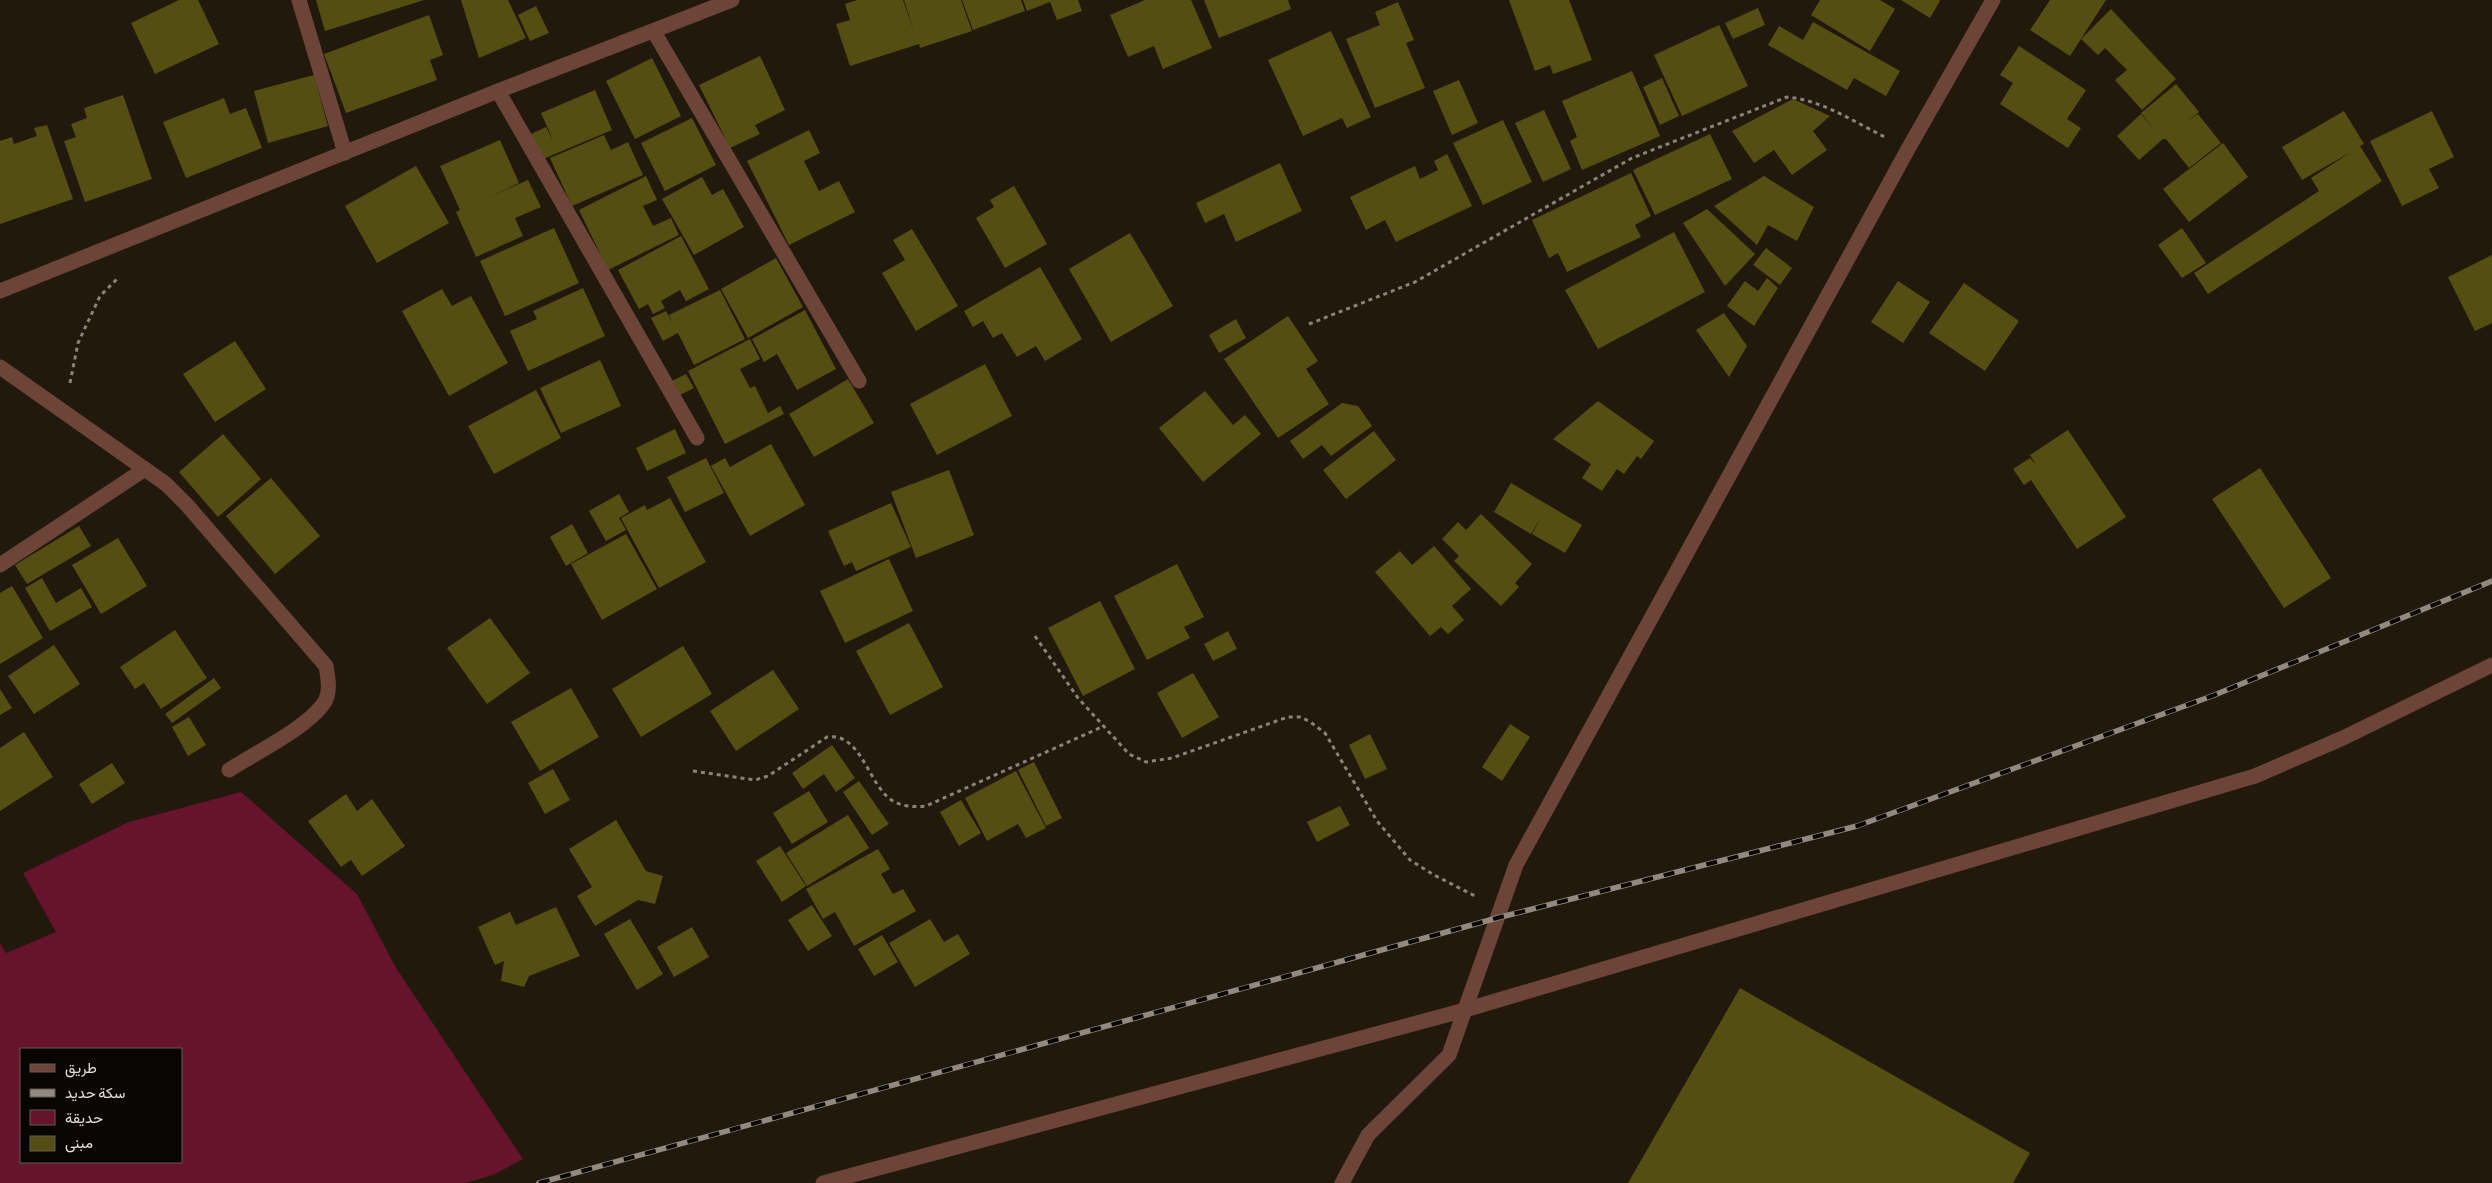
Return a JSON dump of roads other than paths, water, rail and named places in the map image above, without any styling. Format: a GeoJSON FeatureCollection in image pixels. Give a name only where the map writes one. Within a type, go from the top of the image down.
{"type":"FeatureCollection","features":[{"type":"Feature","properties":{"kind":"street"},"geometry":{"type":"LineString","coordinates":[[299,0],[346,153]]}},
{"type":"Feature","properties":{"kind":"street"},"geometry":{"type":"LineString","coordinates":[[0,291],[498,91],[654,32],[732,0]]}},
{"type":"Feature","properties":{"kind":"street"},"geometry":{"type":"LineString","coordinates":[[1342,1183],[1368,1135],[1449,1055],[1516,865],[1908,149],[1993,0]]}},
{"type":"Feature","properties":{"kind":"street"},"geometry":{"type":"LineString","coordinates":[[654,32],[859,381]]}},
{"type":"Feature","properties":{"kind":"street"},"geometry":{"type":"LineString","coordinates":[[498,91],[697,438]]}},
{"type":"Feature","properties":{"kind":"street"},"geometry":{"type":"LineString","coordinates":[[0,367],[166,484],[187,505],[326,666],[329,686],[324,702],[304,722],[229,770]]}},
{"type":"Feature","properties":{"kind":"street"},"geometry":{"type":"LineString","coordinates":[[0,565],[145,470]]}},
{"type":"Feature","properties":{"kind":"street"},"geometry":{"type":"LineString","coordinates":[[823,1183],[1465,1010],[2255,776],[2343,738],[2492,665]]}},
{"type":"Feature","properties":{"kind":"railway"},"geometry":{"type":"LineString","coordinates":[[539,1183],[1497,918],[1857,826],[2212,696],[2492,581]]}}]}
